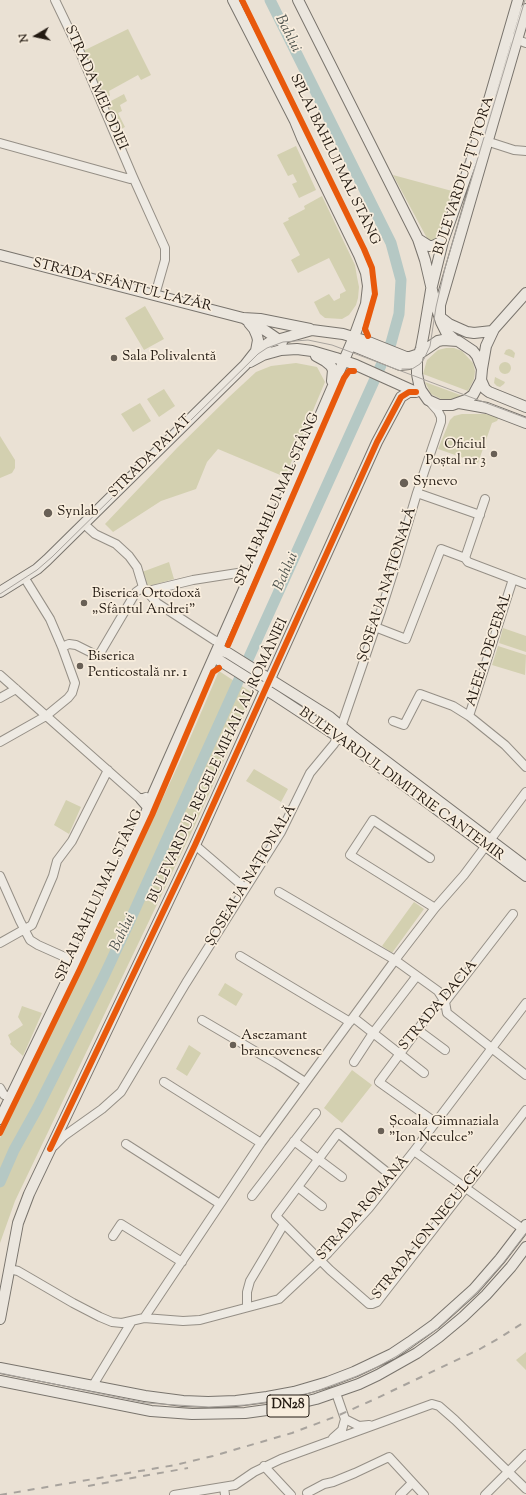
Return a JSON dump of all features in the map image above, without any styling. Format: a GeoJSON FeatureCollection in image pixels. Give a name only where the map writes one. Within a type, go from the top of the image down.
{"type":"FeatureCollection","features":[{"type":"Feature","properties":{"kind":"main road"},"geometry":{"type":"LineString","coordinates":[[0,1118],[76,962],[219,653],[251,575],[344,361],[363,314],[368,295],[368,286],[363,265],[295,121],[233,0]]}},
{"type":"Feature","properties":{"kind":"main road"},"geometry":{"type":"LineString","coordinates":[[298,0],[418,239],[425,260],[434,303],[440,316],[443,328],[448,335],[473,350],[482,369]]}},
{"type":"Feature","properties":{"kind":"main road","name":"BULEVARDUL ȚUȚORA"},"geometry":{"type":"LineString","coordinates":[[517,39],[518,0]]}},
{"type":"Feature","properties":{"kind":"main road","name":"BULEVARDUL ȚUȚORA"},"geometry":{"type":"LineString","coordinates":[[419,355],[431,290],[443,241],[483,140],[526,9]]}},
{"type":"Feature","properties":{"kind":"main road","name":"BULEVARDUL ȚUȚORA"},"geometry":{"type":"LineString","coordinates":[[440,316],[440,305],[483,140]]}},
{"type":"Feature","properties":{"kind":"main road"},"geometry":{"type":"LineString","coordinates":[[418,239],[429,246],[443,241]]}},
{"type":"Feature","properties":{"kind":"main road","name":"STRADA SFÂNTUL LAZĂR"},"geometry":{"type":"LineString","coordinates":[[0,255],[246,320],[300,350]]}},
{"type":"Feature","properties":{"kind":"main road"},"geometry":{"type":"LineString","coordinates":[[493,330],[472,341],[438,341],[419,355],[417,377],[423,396],[433,403],[446,406],[459,403],[473,395],[481,380],[486,346],[493,330],[526,293]]}},
{"type":"Feature","properties":{"kind":"main road"},"geometry":{"type":"LineString","coordinates":[[440,316],[455,328],[467,332],[474,333],[493,330]]}},
{"type":"Feature","properties":{"kind":"main road","name":"STRADA SFÂNTUL LAZĂR"},"geometry":{"type":"LineString","coordinates":[[246,320],[260,319],[312,330]]}},
{"type":"Feature","properties":{"kind":"main road"},"geometry":{"type":"LineString","coordinates":[[246,320],[254,329],[257,336],[258,340],[256,351]]}},
{"type":"Feature","properties":{"kind":"main road","name":"STRADA PALAT"},"geometry":{"type":"LineString","coordinates":[[0,592],[47,560],[245,365],[256,351],[263,346],[278,339],[312,330],[343,334],[352,341],[403,361],[419,355]]}},
{"type":"Feature","properties":{"kind":"main road"},"geometry":{"type":"LineString","coordinates":[[300,350],[325,360],[331,366],[333,375],[330,391]]}},
{"type":"Feature","properties":{"kind":"main road","name":"STRADA PALAT"},"geometry":{"type":"LineString","coordinates":[[245,365],[269,352],[300,350],[356,365],[423,396]]}},
{"type":"Feature","properties":{"kind":"main road"},"geometry":{"type":"LineString","coordinates":[[481,380],[482,384],[489,392],[526,408]]}},
{"type":"Feature","properties":{"kind":"main road","name":"BULEVARDUL REGELE MIHAI I AL ROMÂNIEI"},"geometry":{"type":"LineString","coordinates":[[50,1149],[195,845],[387,423],[402,397],[409,392],[423,396]]}},
{"type":"Feature","properties":{"kind":"main road"},"geometry":{"type":"LineString","coordinates":[[459,403],[487,408],[526,423]]}},
{"type":"Feature","properties":{"kind":"main road","name":"BULEVARDUL DIMITRIE CANTEMIR"},"geometry":{"type":"LineString","coordinates":[[219,653],[258,679],[270,680],[330,717],[339,731]]}},
{"type":"Feature","properties":{"kind":"main road","name":"BULEVARDUL DIMITRIE CANTEMIR"},"geometry":{"type":"LineString","coordinates":[[219,653],[228,653],[258,679],[266,690],[339,731],[488,843],[526,876]]}},
{"type":"Feature","properties":{"kind":"main road"},"geometry":{"type":"LineString","coordinates":[[141,799],[148,807]]}},
{"type":"Feature","properties":{"kind":"main road","name":"BULEVARDUL DIMITRIE CANTEMIR"},"geometry":{"type":"LineString","coordinates":[[488,843],[526,867]]}},
{"type":"Feature","properties":{"kind":"main road","name":"ȘOSEAUA NAȚIONALĂ"},"geometry":{"type":"LineString","coordinates":[[0,1319],[18,1222],[50,1149]]}},
{"type":"Feature","properties":{"kind":"main road","name":"DN28"},"geometry":{"type":"LineString","coordinates":[[0,1368],[145,1396],[208,1402],[267,1397],[328,1382],[354,1372],[392,1354],[435,1324],[474,1288],[500,1259],[524,1227]]}},
{"type":"Feature","properties":{"kind":"main road","name":"DN28"},"geometry":{"type":"LineString","coordinates":[[0,1381],[152,1411],[192,1414],[220,1415],[274,1409],[316,1399],[336,1393],[378,1375],[417,1352],[438,1337],[463,1317],[486,1295],[526,1247]]}},
{"type":"Feature","properties":{"kind":"street","name":"STRADA MELODIEI"},"geometry":{"type":"LineString","coordinates":[[55,0],[102,102],[133,178],[165,248],[165,260],[155,295]]}},
{"type":"Feature","properties":{"kind":"street"},"geometry":{"type":"LineString","coordinates":[[483,140],[514,150],[526,150]]}},
{"type":"Feature","properties":{"kind":"street"},"geometry":{"type":"LineString","coordinates":[[0,143],[130,179],[133,178]]}},
{"type":"Feature","properties":{"kind":"street","name":"ȘOSEAUA NAȚIONALĂ"},"geometry":{"type":"LineString","coordinates":[[50,1149],[64,1136],[102,1109],[121,1092],[186,983],[288,818],[310,774],[334,744],[396,567],[417,493],[441,422],[441,417],[438,411],[423,396]]}},
{"type":"Feature","properties":{"kind":"street"},"geometry":{"type":"LineString","coordinates":[[417,493],[480,515]]}},
{"type":"Feature","properties":{"kind":"street"},"geometry":{"type":"LineString","coordinates":[[465,558],[485,499]]}},
{"type":"Feature","properties":{"kind":"street"},"geometry":{"type":"LineString","coordinates":[[84,524],[95,534],[116,544],[129,556],[137,567],[143,587],[157,603],[214,640],[219,653]]}},
{"type":"Feature","properties":{"kind":"street","name":"ALEEA DECEBAL"},"geometry":{"type":"LineString","coordinates":[[375,627],[406,639],[441,549],[465,558],[468,562],[526,584]]}},
{"type":"Feature","properties":{"kind":"street"},"geometry":{"type":"LineString","coordinates":[[149,594],[152,590],[193,580],[244,572],[251,575]]}},
{"type":"Feature","properties":{"kind":"street"},"geometry":{"type":"LineString","coordinates":[[0,742],[46,716],[68,698],[72,693],[75,683],[50,619],[24,577]]}},
{"type":"Feature","properties":{"kind":"street","name":"ALEEA DECEBAL"},"geometry":{"type":"LineString","coordinates":[[513,579],[469,716],[505,745],[526,767]]}},
{"type":"Feature","properties":{"kind":"street"},"geometry":{"type":"LineString","coordinates":[[62,647],[69,644],[76,645],[99,655],[136,592],[143,587]]}},
{"type":"Feature","properties":{"kind":"street"},"geometry":{"type":"LineString","coordinates":[[0,675],[141,799],[154,792]]}},
{"type":"Feature","properties":{"kind":"street"},"geometry":{"type":"LineString","coordinates":[[0,698],[16,689]]}},
{"type":"Feature","properties":{"kind":"street"},"geometry":{"type":"LineString","coordinates":[[393,721],[404,725],[420,694],[453,706],[469,716]]}},
{"type":"Feature","properties":{"kind":"street"},"geometry":{"type":"LineString","coordinates":[[0,943],[32,925],[53,876],[57,861],[72,841],[108,770]]}},
{"type":"Feature","properties":{"kind":"street"},"geometry":{"type":"LineString","coordinates":[[144,1318],[260,1143],[395,960],[435,908],[464,876],[526,792]]}},
{"type":"Feature","properties":{"kind":"street"},"geometry":{"type":"LineString","coordinates":[[430,858],[374,820],[350,855],[435,908]]}},
{"type":"Feature","properties":{"kind":"street"},"geometry":{"type":"LineString","coordinates":[[195,845],[245,888]]}},
{"type":"Feature","properties":{"kind":"street"},"geometry":{"type":"LineString","coordinates":[[0,876],[30,940],[76,962]]}},
{"type":"Feature","properties":{"kind":"street"},"geometry":{"type":"LineString","coordinates":[[279,892],[395,960],[416,977],[438,991],[445,1002],[447,1013],[526,1075]]}},
{"type":"Feature","properties":{"kind":"street","name":"STRADA DACIA"},"geometry":{"type":"LineString","coordinates":[[435,1122],[379,1082],[430,1013],[437,1006],[445,1002],[513,914]]}},
{"type":"Feature","properties":{"kind":"street"},"geometry":{"type":"LineString","coordinates":[[240,956],[373,1033],[424,1073]]}},
{"type":"Feature","properties":{"kind":"street"},"geometry":{"type":"LineString","coordinates":[[354,1062],[373,1033],[416,977]]}},
{"type":"Feature","properties":{"kind":"street","name":"STRADA ROMANĂ"},"geometry":{"type":"LineString","coordinates":[[9,1269],[22,1273],[73,1303],[112,1322],[122,1323],[144,1318],[183,1321],[200,1320],[279,1299],[320,1261],[350,1229],[414,1151],[526,1003]]}},
{"type":"Feature","properties":{"kind":"street"},"geometry":{"type":"LineString","coordinates":[[202,1020],[305,1082]]}},
{"type":"Feature","properties":{"kind":"street"},"geometry":{"type":"LineString","coordinates":[[418,1030],[445,1050]]}},
{"type":"Feature","properties":{"kind":"street"},"geometry":{"type":"LineString","coordinates":[[164,1082],[260,1143]]}},
{"type":"Feature","properties":{"kind":"street"},"geometry":{"type":"LineString","coordinates":[[0,1088],[4,1095],[10,1097]]}},
{"type":"Feature","properties":{"kind":"street","name":"STRADA ION NECULCE"},"geometry":{"type":"LineString","coordinates":[[320,1261],[365,1302],[375,1304],[526,1110]]}},
{"type":"Feature","properties":{"kind":"street"},"geometry":{"type":"LineString","coordinates":[[252,1196],[316,1113]]}},
{"type":"Feature","properties":{"kind":"street"},"geometry":{"type":"LineString","coordinates":[[320,1261],[276,1216],[338,1133],[393,1177]]}},
{"type":"Feature","properties":{"kind":"street"},"geometry":{"type":"LineString","coordinates":[[294,1142],[342,1177]]}},
{"type":"Feature","properties":{"kind":"street"},"geometry":{"type":"LineString","coordinates":[[126,1144],[220,1204]]}},
{"type":"Feature","properties":{"kind":"street"},"geometry":{"type":"LineString","coordinates":[[414,1151],[465,1188],[524,1227]]}},
{"type":"Feature","properties":{"kind":"street"},"geometry":{"type":"LineString","coordinates":[[298,1187],[322,1206]]}},
{"type":"Feature","properties":{"kind":"street"},"geometry":{"type":"LineString","coordinates":[[113,1236],[120,1224],[182,1262]]}},
{"type":"Feature","properties":{"kind":"street"},"geometry":{"type":"LineString","coordinates":[[247,1307],[247,1292],[250,1281],[284,1224]]}},
{"type":"Feature","properties":{"kind":"street"},"geometry":{"type":"LineString","coordinates":[[94,1387],[95,1382],[132,1321]]}},
{"type":"Feature","properties":{"kind":"street"},"geometry":{"type":"LineString","coordinates":[[329,1441],[342,1430],[345,1419],[336,1393]]}},
{"type":"Feature","properties":{"kind":"street"},"geometry":{"type":"LineString","coordinates":[[345,1419],[360,1426],[366,1426],[432,1404],[439,1406],[526,1490]]}},
{"type":"Feature","properties":{"kind":"street"},"geometry":{"type":"LineString","coordinates":[[174,1495],[224,1491],[264,1466],[329,1441],[369,1428],[377,1423]]}},
{"type":"Feature","properties":{"kind":"street"},"geometry":{"type":"LineString","coordinates":[[485,1495],[526,1454]]}},
{"type":"Feature","properties":{"kind":"street"},"geometry":{"type":"LineString","coordinates":[[307,1493],[324,1484],[355,1473],[389,1457],[424,1495]]}},
{"type":"Feature","properties":{"kind":"street"},"geometry":{"type":"LineString","coordinates":[[264,1466],[291,1495]]}},
{"type":"Feature","properties":{"kind":"street"},"geometry":{"type":"LineString","coordinates":[[400,1495],[412,1483]]}},
{"type":"Feature","properties":{"kind":"shaded area"},"geometry":{"type":"Polygon","coordinates":[[[128,29],[151,75],[141,80],[138,75],[109,91],[110,96],[102,95],[83,51],[128,29]]]}},
{"type":"Feature","properties":{"kind":"shaded area"},"geometry":{"type":"Polygon","coordinates":[[[124,94],[127,101],[120,105],[122,111],[118,113],[125,127],[119,130],[108,105],[111,101],[124,94]]]}},
{"type":"Feature","properties":{"kind":"shaded area"},"geometry":{"type":"Polygon","coordinates":[[[296,146],[316,190],[299,198],[292,184],[297,182],[293,174],[288,176],[277,155],[296,146]]]}},
{"type":"Feature","properties":{"kind":"shaded area"},"geometry":{"type":"Polygon","coordinates":[[[393,175],[452,191],[440,236],[434,240],[428,240],[393,175]]]}},
{"type":"Feature","properties":{"kind":"shaded area"},"geometry":{"type":"Polygon","coordinates":[[[322,196],[355,265],[359,287],[356,305],[349,315],[342,319],[325,318],[320,314],[314,302],[329,294],[334,301],[340,298],[340,294],[346,291],[329,258],[298,273],[291,260],[300,255],[283,223],[289,220],[288,218],[305,209],[304,206],[322,196]]]}},
{"type":"Feature","properties":{"kind":"shaded area"},"geometry":{"type":"Polygon","coordinates":[[[145,306],[164,339],[144,350],[125,318],[145,306]]]}},
{"type":"Feature","properties":{"kind":"shaded area"},"geometry":{"type":"Polygon","coordinates":[[[454,348],[462,351],[473,363],[475,371],[474,379],[468,391],[423,374],[427,360],[438,350],[454,348]]]}},
{"type":"Feature","properties":{"kind":"shaded area"},"geometry":{"type":"Polygon","coordinates":[[[509,349],[515,353],[514,358],[504,354],[506,350],[509,349]]]}},
{"type":"Feature","properties":{"kind":"shaded area"},"geometry":{"type":"Polygon","coordinates":[[[503,362],[507,362],[511,368],[507,374],[503,374],[499,370],[499,366],[503,362]]]}},
{"type":"Feature","properties":{"kind":"shaded area"},"geometry":{"type":"Polygon","coordinates":[[[296,363],[317,367],[325,382],[285,477],[218,449],[207,462],[196,489],[161,501],[113,532],[105,524],[177,448],[256,372],[271,366],[296,363]]]}},
{"type":"Feature","properties":{"kind":"shaded area"},"geometry":{"type":"Polygon","coordinates":[[[495,377],[505,382],[504,384],[500,387],[497,386],[494,383],[495,377]]]}},
{"type":"Feature","properties":{"kind":"shaded area"},"geometry":{"type":"Polygon","coordinates":[[[425,382],[463,396],[452,400],[443,400],[431,394],[425,382]]]}},
{"type":"Feature","properties":{"kind":"shaded area"},"geometry":{"type":"Polygon","coordinates":[[[164,389],[175,406],[159,417],[147,399],[164,389]]]}},
{"type":"Feature","properties":{"kind":"shaded area"},"geometry":{"type":"Polygon","coordinates":[[[140,403],[151,421],[133,432],[121,414],[140,403]]]}},
{"type":"Feature","properties":{"kind":"shaded area"},"geometry":{"type":"Polygon","coordinates":[[[462,414],[486,414],[499,417],[497,421],[492,423],[478,463],[438,449],[450,420],[454,416],[462,414]]]}},
{"type":"Feature","properties":{"kind":"shaded area"},"geometry":{"type":"Polygon","coordinates":[[[0,436],[15,460],[15,468],[12,473],[0,478],[0,436]]]}},
{"type":"Feature","properties":{"kind":"shaded area"},"geometry":{"type":"Polygon","coordinates":[[[169,562],[174,579],[146,587],[142,572],[169,562]]]}},
{"type":"Feature","properties":{"kind":"shaded area"},"geometry":{"type":"Polygon","coordinates":[[[503,628],[526,636],[526,652],[499,643],[503,628]]]}},
{"type":"Feature","properties":{"kind":"shaded area"},"geometry":{"type":"Polygon","coordinates":[[[498,646],[526,655],[525,675],[492,665],[498,646]]]}},
{"type":"Feature","properties":{"kind":"shaded area"},"geometry":{"type":"Polygon","coordinates":[[[219,671],[254,694],[195,825],[15,1201],[0,1243],[0,1138],[145,836],[181,759],[219,671]]]}},
{"type":"Feature","properties":{"kind":"shaded area"},"geometry":{"type":"Polygon","coordinates":[[[283,692],[324,719],[322,722],[281,695],[283,692]]]}},
{"type":"Feature","properties":{"kind":"shaded area"},"geometry":{"type":"Polygon","coordinates":[[[254,769],[288,789],[281,802],[246,781],[254,769]]]}},
{"type":"Feature","properties":{"kind":"shaded area"},"geometry":{"type":"Polygon","coordinates":[[[66,800],[81,807],[69,834],[54,825],[66,800]]]}},
{"type":"Feature","properties":{"kind":"shaded area"},"geometry":{"type":"Polygon","coordinates":[[[414,902],[424,909],[392,953],[382,946],[414,902]]]}},
{"type":"Feature","properties":{"kind":"shaded area"},"geometry":{"type":"Polygon","coordinates":[[[225,983],[243,994],[236,1006],[218,995],[225,983]]]}},
{"type":"Feature","properties":{"kind":"shaded area"},"geometry":{"type":"Polygon","coordinates":[[[22,1006],[42,1013],[23,1056],[10,1044],[11,1042],[8,1035],[23,1025],[18,1017],[22,1006]]]}},
{"type":"Feature","properties":{"kind":"shaded area"},"geometry":{"type":"Polygon","coordinates":[[[189,1045],[201,1053],[187,1076],[176,1069],[189,1045]]]}},
{"type":"Feature","properties":{"kind":"shaded area"},"geometry":{"type":"Polygon","coordinates":[[[352,1070],[372,1085],[342,1123],[324,1108],[352,1070]]]}},
{"type":"Feature","properties":{"kind":"shaded area"},"geometry":{"type":"Polygon","coordinates":[[[526,1352],[526,1370],[516,1360],[526,1352]]]}},
{"type":"Feature","properties":{"kind":"waterway","name":"Bahlui"},"geometry":{"type":"LineString","coordinates":[[0,1182],[14,1150],[38,1107],[127,927],[391,343],[399,314],[401,280],[391,243],[270,0]]}},
{"type":"Feature","properties":{"kind":"tram line"},"geometry":{"type":"LineString","coordinates":[[402,369],[412,369],[420,364],[430,346],[436,307],[445,268],[525,0]]}},
{"type":"Feature","properties":{"kind":"tram line"},"geometry":{"type":"LineString","coordinates":[[0,594],[37,570],[52,557],[258,354],[267,348],[283,342],[308,340],[332,345],[526,418]]}},
{"type":"Feature","properties":{"kind":"tram line"},"geometry":{"type":"LineString","coordinates":[[0,1373],[146,1403],[209,1407],[245,1405],[274,1401],[314,1392],[377,1367],[397,1356],[437,1329],[477,1292],[503,1263],[526,1233]]}},
{"type":"Feature","properties":{"kind":"railway"},"geometry":{"type":"LineString","coordinates":[[0,1495],[175,1465],[213,1456],[292,1433],[337,1416],[480,1349],[526,1321]]}},
{"type":"Feature","properties":{"kind":"railway"},"geometry":{"type":"LineString","coordinates":[[88,1486],[188,1468]]}},
{"type":"Feature","properties":{"kind":"cycle path","name":"SPLAI BAHLUI MAL STÂNG"},"geometry":{"type":"LineString","coordinates":[[242,0],[372,268],[375,294],[365,329],[368,336]]}},
{"type":"Feature","properties":{"kind":"cycle path","name":"SPLAI BAHLUI MAL STÂNG"},"geometry":{"type":"LineString","coordinates":[[228,645],[344,378],[349,371],[354,371]]}},
{"type":"Feature","properties":{"kind":"cycle path"},"geometry":{"type":"LineString","coordinates":[[50,1149],[195,845],[377,442],[401,397],[409,392],[416,392]]}},
{"type":"Feature","properties":{"kind":"cycle path","name":"SPLAI BAHLUI MAL STÂNG"},"geometry":{"type":"LineString","coordinates":[[0,1133],[80,969],[152,815],[213,672],[219,668]]}},
{"type":"Feature","properties":{"kind":"place","name":"Sala Polivalentă"},"geometry":{"type":"Point","coordinates":[114,358]}},
{"type":"Feature","properties":{"kind":"place","name":"Oficiul Poștal nr 3"},"geometry":{"type":"Point","coordinates":[494,454]}},
{"type":"Feature","properties":{"kind":"place","name":"Synevo"},"geometry":{"type":"Point","coordinates":[404,483]}},
{"type":"Feature","properties":{"kind":"place","name":"Synlab"},"geometry":{"type":"Point","coordinates":[48,513]}},
{"type":"Feature","properties":{"kind":"place","name":"Biserica Ortodoxă „Sfântul Andrei”"},"geometry":{"type":"Point","coordinates":[84,603]}},
{"type":"Feature","properties":{"kind":"place","name":"Biserica Penticostală nr. 1"},"geometry":{"type":"Point","coordinates":[80,666]}},
{"type":"Feature","properties":{"kind":"place","name":"Asezamant brancovenesc"},"geometry":{"type":"Point","coordinates":[233,1045]}},
{"type":"Feature","properties":{"kind":"place","name":"Școala Gimnaziala \"Ion Neculce\""},"geometry":{"type":"Point","coordinates":[381,1131]}}]}
